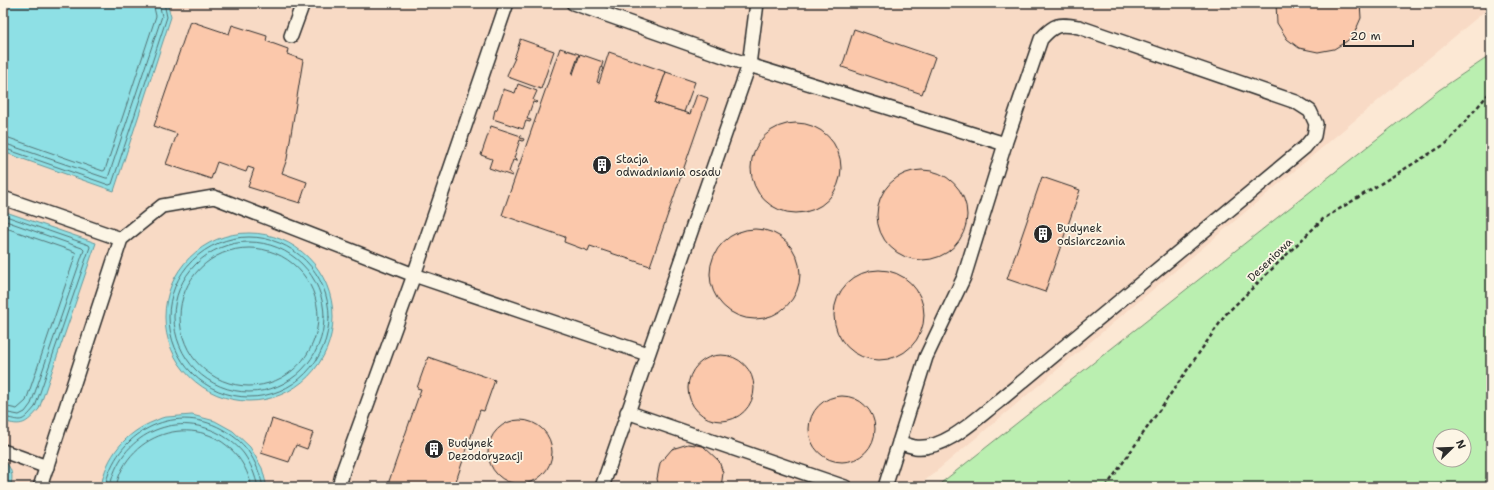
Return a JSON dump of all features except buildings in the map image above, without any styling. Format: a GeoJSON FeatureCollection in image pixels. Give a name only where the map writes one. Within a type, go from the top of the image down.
{"type":"FeatureCollection","features":[{"type":"Feature","properties":{"kind":"lane"},"geometry":{"type":"LineString","coordinates":[[291,36],[303,3]]}},
{"type":"Feature","properties":{"kind":"lane"},"geometry":{"type":"LineString","coordinates":[[339,487],[343,471],[414,275],[507,3]]}},
{"type":"Feature","properties":{"kind":"lane"},"geometry":{"type":"LineString","coordinates":[[573,3],[748,65],[1005,144]]}},
{"type":"Feature","properties":{"kind":"lane"},"geometry":{"type":"LineString","coordinates":[[602,487],[748,65],[757,3]]}},
{"type":"Feature","properties":{"kind":"lane"},"geometry":{"type":"LineString","coordinates":[[885,487],[926,356],[964,277],[1005,144],[1041,39],[1050,28],[1063,24],[1079,27],[1296,102],[1310,111],[1316,124],[1314,136],[1305,147],[964,429],[942,442],[928,446],[916,447],[900,442]]}},
{"type":"Feature","properties":{"kind":"lane"},"geometry":{"type":"LineString","coordinates":[[40,487],[121,239],[162,206],[214,197],[414,275],[647,354]]}},
{"type":"Feature","properties":{"kind":"lane"},"geometry":{"type":"LineString","coordinates":[[3,198],[121,239]]}},
{"type":"Feature","properties":{"kind":"lane"},"geometry":{"type":"LineString","coordinates":[[627,412],[845,487]]}},
{"type":"Feature","properties":{"kind":"lane"},"geometry":{"type":"LineString","coordinates":[[3,451],[47,466]]}},
{"type":"Feature","properties":{"kind":"path","name":"Deseniowa"},"geometry":{"type":"LineString","coordinates":[[1106,487],[1226,314],[1323,219],[1447,142],[1491,91]]}},
{"type":"Feature","properties":{"kind":"shaded area"},"geometry":{"type":"Polygon","coordinates":[[[3,3],[1491,3],[1491,6],[921,484],[920,487],[3,487],[3,3]]]}},
{"type":"Feature","properties":{"kind":"green space"},"geometry":{"type":"Polygon","coordinates":[[[1491,55],[1491,487],[939,487],[941,483],[1439,90],[1491,55]]]}},
{"type":"Feature","properties":{"kind":"water"},"geometry":{"type":"Polygon","coordinates":[[[3,3],[167,3],[171,17],[114,191],[3,152],[3,3]]]}},
{"type":"Feature","properties":{"kind":"water"},"geometry":{"type":"Polygon","coordinates":[[[3,211],[96,243],[39,409],[27,421],[19,424],[3,421],[3,211]]]}},
{"type":"Feature","properties":{"kind":"water"},"geometry":{"type":"Polygon","coordinates":[[[241,233],[257,233],[281,239],[296,247],[309,257],[319,270],[327,285],[332,301],[332,333],[327,349],[319,364],[309,377],[296,387],[273,398],[257,401],[241,401],[217,395],[202,387],[189,377],[179,364],[168,341],[165,325],[165,309],[171,285],[179,270],[189,257],[202,247],[225,236],[241,233]]]}},
{"type":"Feature","properties":{"kind":"water"},"geometry":{"type":"Polygon","coordinates":[[[192,415],[215,421],[233,431],[250,447],[262,468],[267,487],[101,487],[107,465],[119,446],[126,439],[145,426],[162,418],[192,415]]]}},
{"type":"Feature","properties":{"kind":"water"},"geometry":{"type":"Polygon","coordinates":[[[3,460],[11,472],[12,480],[10,487],[3,487],[3,460]]]}},
{"type":"Feature","properties":{"kind":"place","name":"Stacja odwadniania osadu"},"geometry":{"type":"Point","coordinates":[602,165]}},
{"type":"Feature","properties":{"kind":"place","name":"Budynek odsiarczania"},"geometry":{"type":"Point","coordinates":[1043,234]}},
{"type":"Feature","properties":{"kind":"place","name":"Budynek Dezodoryzacji"},"geometry":{"type":"Point","coordinates":[434,449]}}]}
